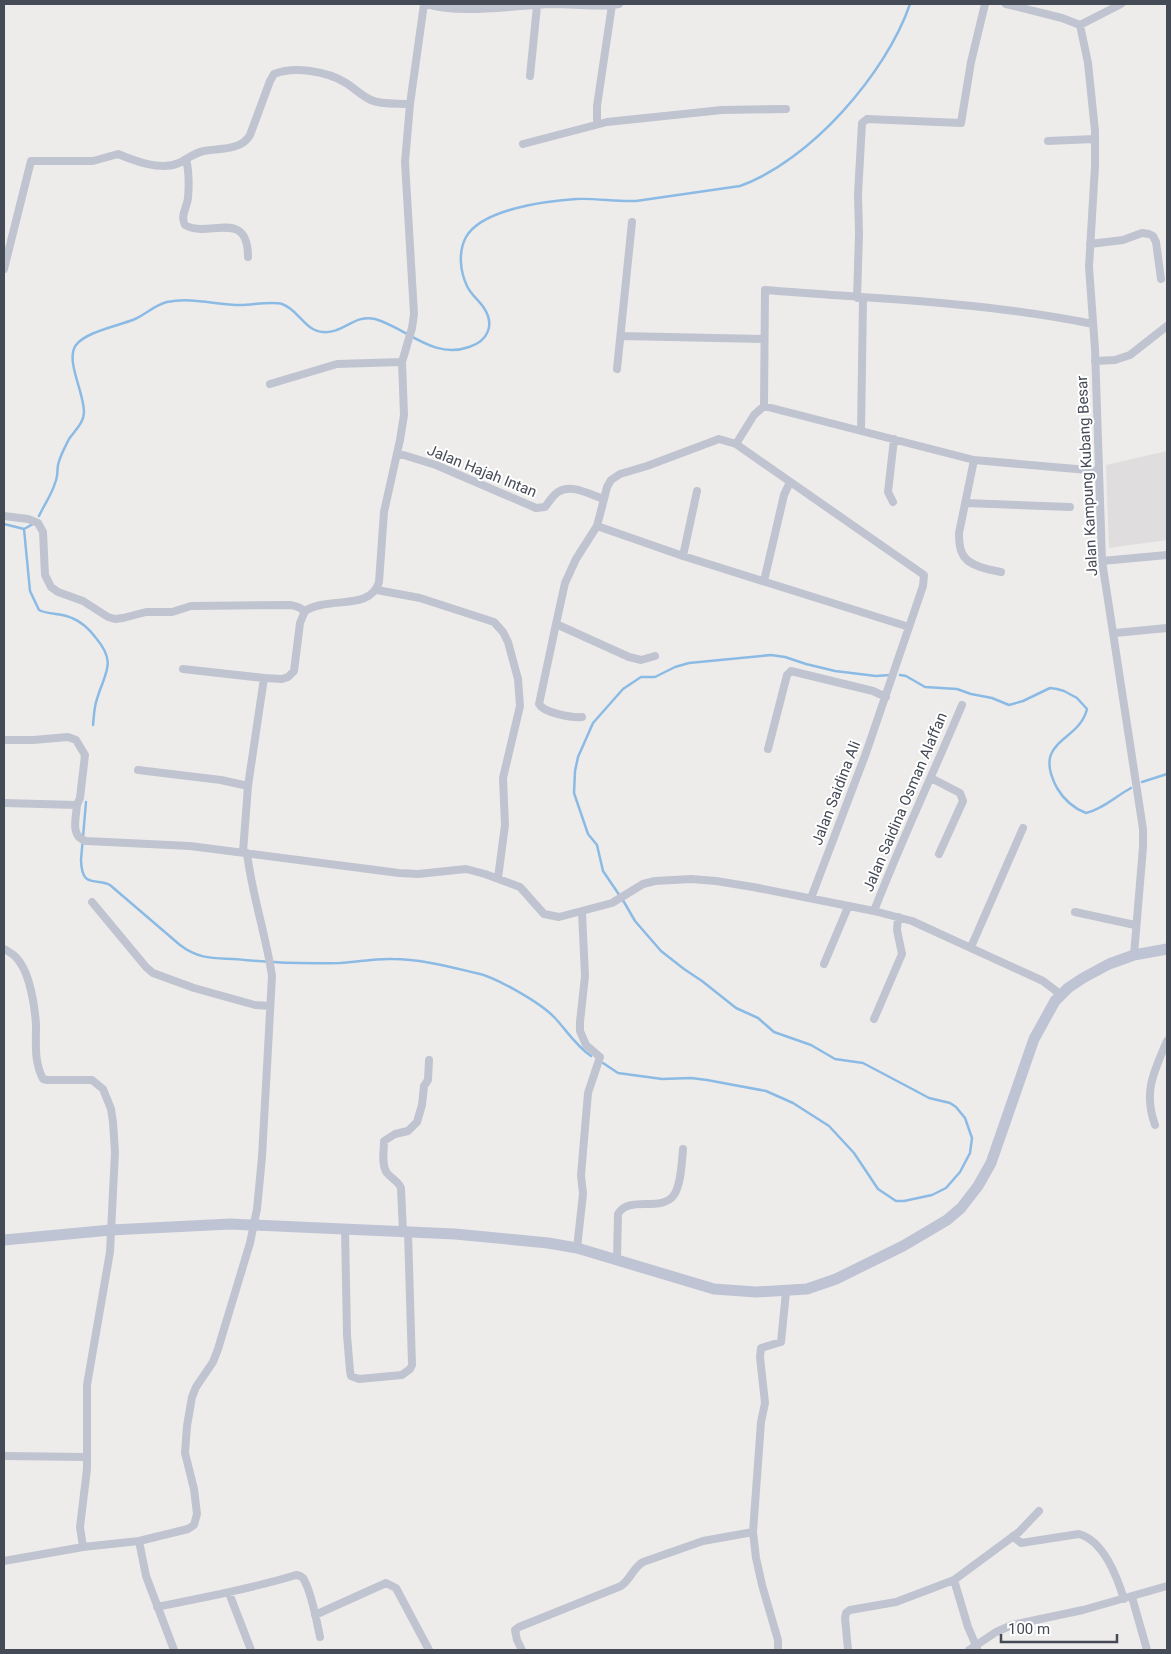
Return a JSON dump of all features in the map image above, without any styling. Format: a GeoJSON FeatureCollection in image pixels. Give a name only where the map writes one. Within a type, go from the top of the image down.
{"type":"FeatureCollection","features":[{"type":"Feature","properties":{"kind":"street"},"geometry":{"type":"LineString","coordinates":[[183,669],[264,678],[282,679],[288,677],[294,671],[300,623],[305,612],[311,607],[321,604],[360,600],[377,590],[384,512],[404,415],[402,362],[412,328],[414,298],[405,175],[410,104],[420,22],[425,4],[440,8],[616,4],[597,106],[597,124]]}},
{"type":"Feature","properties":{"kind":"street"},"geometry":{"type":"LineString","coordinates":[[860,431],[858,194],[862,123],[867,119],[961,123],[971,62],[985,4]]}},
{"type":"Feature","properties":{"kind":"street"},"geometry":{"type":"LineString","coordinates":[[1006,4],[1031,7],[1080,25],[1121,4]]}},
{"type":"Feature","properties":{"kind":"street"},"geometry":{"type":"LineString","coordinates":[[530,76],[537,6]]}},
{"type":"Feature","properties":{"kind":"street"},"geometry":{"type":"LineString","coordinates":[[420,22],[426,15],[440,8]]}},
{"type":"Feature","properties":{"kind":"street","name":"Jalan Kampung Kubang Besar"},"geometry":{"type":"LineString","coordinates":[[1080,25],[1088,63],[1095,140],[1090,267],[1102,561],[1143,829],[1144,847],[1135,925],[1134,955]]}},
{"type":"Feature","properties":{"kind":"street"},"geometry":{"type":"LineString","coordinates":[[4,268],[30,161],[93,161],[118,154],[136,162],[174,164],[203,151],[237,146],[245,143],[250,135],[274,74],[281,71],[322,73],[340,79],[372,101],[410,104]]}},
{"type":"Feature","properties":{"kind":"street"},"geometry":{"type":"LineString","coordinates":[[523,144],[597,124],[722,110],[786,109]]}},
{"type":"Feature","properties":{"kind":"street"},"geometry":{"type":"LineString","coordinates":[[1048,141],[1095,140]]}},
{"type":"Feature","properties":{"kind":"street"},"geometry":{"type":"LineString","coordinates":[[186,159],[188,199],[183,213],[185,225],[192,228],[232,227],[246,240],[248,256]]}},
{"type":"Feature","properties":{"kind":"street"},"geometry":{"type":"LineString","coordinates":[[618,369],[632,222]]}},
{"type":"Feature","properties":{"kind":"street"},"geometry":{"type":"LineString","coordinates":[[1090,244],[1122,240],[1142,233],[1149,234],[1153,236],[1156,242],[1161,279]]}},
{"type":"Feature","properties":{"kind":"street"},"geometry":{"type":"LineString","coordinates":[[736,444],[754,415],[764,406],[765,290],[926,302],[1051,315],[1093,324]]}},
{"type":"Feature","properties":{"kind":"street"},"geometry":{"type":"LineString","coordinates":[[1095,361],[1115,360],[1130,355],[1167,326]]}},
{"type":"Feature","properties":{"kind":"street"},"geometry":{"type":"LineString","coordinates":[[621,336],[764,339]]}},
{"type":"Feature","properties":{"kind":"street"},"geometry":{"type":"LineString","coordinates":[[270,384],[337,364],[402,362]]}},
{"type":"Feature","properties":{"kind":"street"},"geometry":{"type":"LineString","coordinates":[[764,406],[974,460],[1099,471]]}},
{"type":"Feature","properties":{"kind":"street"},"geometry":{"type":"LineString","coordinates":[[582,717],[576,718],[545,710],[539,704],[565,582],[576,559],[597,526],[611,480],[620,474],[719,439],[736,444],[790,482],[784,495],[764,581]]}},
{"type":"Feature","properties":{"kind":"street"},"geometry":{"type":"LineString","coordinates":[[892,502],[888,492],[894,439]]}},
{"type":"Feature","properties":{"kind":"street","name":"Jalan Hajah Intan"},"geometry":{"type":"LineString","coordinates":[[397,453],[436,465],[536,508],[545,507],[558,491],[565,489],[572,489],[604,498]]}},
{"type":"Feature","properties":{"kind":"street"},"geometry":{"type":"LineString","coordinates":[[974,460],[959,533],[962,554],[967,561],[1000,572]]}},
{"type":"Feature","properties":{"kind":"street","name":"Jalan Saidina Ali"},"geometry":{"type":"LineString","coordinates":[[790,482],[924,575],[923,586],[886,697],[811,898]]}},
{"type":"Feature","properties":{"kind":"street"},"geometry":{"type":"LineString","coordinates":[[682,556],[697,491]]}},
{"type":"Feature","properties":{"kind":"street"},"geometry":{"type":"LineString","coordinates":[[965,503],[1070,508]]}},
{"type":"Feature","properties":{"kind":"street"},"geometry":{"type":"LineString","coordinates":[[4,516],[28,519],[38,523],[42,532],[45,575],[51,587],[58,592],[83,601],[108,617],[115,619],[146,612],[172,612],[190,606],[291,605],[305,612]]}},
{"type":"Feature","properties":{"kind":"street"},"geometry":{"type":"LineString","coordinates":[[597,526],[682,556],[909,627]]}},
{"type":"Feature","properties":{"kind":"street"},"geometry":{"type":"LineString","coordinates":[[1102,561],[1167,556]]}},
{"type":"Feature","properties":{"kind":"street"},"geometry":{"type":"LineString","coordinates":[[377,590],[420,598],[494,622],[503,632],[508,642],[518,679],[520,706],[503,778],[505,825],[498,878]]}},
{"type":"Feature","properties":{"kind":"street"},"geometry":{"type":"LineString","coordinates":[[556,624],[629,657],[641,660],[654,656]]}},
{"type":"Feature","properties":{"kind":"street"},"geometry":{"type":"LineString","coordinates":[[1114,633],[1167,628]]}},
{"type":"Feature","properties":{"kind":"street"},"geometry":{"type":"LineString","coordinates":[[768,749],[787,675],[791,671],[873,691],[886,697]]}},
{"type":"Feature","properties":{"kind":"street"},"geometry":{"type":"LineString","coordinates":[[4,1561],[83,1547],[140,1541],[188,1529],[194,1525],[197,1514],[185,1444],[192,1397],[213,1362],[218,1349],[255,1224],[262,1157],[272,976],[269,954],[245,853],[248,786],[264,678]]}},
{"type":"Feature","properties":{"kind":"street","name":"Jalan Saidina Osman Alaffan"},"geometry":{"type":"LineString","coordinates":[[874,911],[904,836],[962,705]]}},
{"type":"Feature","properties":{"kind":"street"},"geometry":{"type":"LineString","coordinates":[[4,740],[68,737],[76,740],[85,754],[80,798],[77,805],[75,834],[82,840],[190,846],[399,873],[418,874],[466,869],[498,878],[520,887],[544,914],[559,917],[619,900],[649,882],[691,879],[735,884],[874,911],[912,921],[1043,981],[1060,994]]}},
{"type":"Feature","properties":{"kind":"street"},"geometry":{"type":"LineString","coordinates":[[138,770],[221,780],[248,786]]}},
{"type":"Feature","properties":{"kind":"street"},"geometry":{"type":"LineString","coordinates":[[931,778],[960,793],[963,801],[940,854]]}},
{"type":"Feature","properties":{"kind":"street"},"geometry":{"type":"LineString","coordinates":[[4,803],[77,805]]}},
{"type":"Feature","properties":{"kind":"street"},"geometry":{"type":"LineString","coordinates":[[971,947],[1023,828]]}},
{"type":"Feature","properties":{"kind":"street"},"geometry":{"type":"LineString","coordinates":[[92,902],[153,973],[202,991],[255,1005],[270,1006]]}},
{"type":"Feature","properties":{"kind":"street"},"geometry":{"type":"LineString","coordinates":[[824,964],[848,907]]}},
{"type":"Feature","properties":{"kind":"street"},"geometry":{"type":"LineString","coordinates":[[578,1248],[583,1194],[581,1175],[588,1093],[600,1057],[586,1045],[580,1032],[585,976],[582,912]]}},
{"type":"Feature","properties":{"kind":"street"},"geometry":{"type":"LineString","coordinates":[[1075,912],[1135,925]]}},
{"type":"Feature","properties":{"kind":"street"},"geometry":{"type":"LineString","coordinates":[[874,1019],[902,954],[897,930],[898,917]]}},
{"type":"Feature","properties":{"kind":"street"},"geometry":{"type":"LineString","coordinates":[[4,949],[21,962],[26,974],[34,1008],[38,1065],[43,1079],[92,1080],[103,1089],[111,1109],[114,1136],[110,1252],[87,1385],[86,1483],[80,1527],[83,1547]]}},
{"type":"Feature","properties":{"kind":"street"},"geometry":{"type":"LineString","coordinates":[[4,1240],[111,1230],[255,1224],[491,1237],[578,1248],[714,1289],[786,1292],[807,1289],[836,1279],[903,1246],[942,1224],[961,1208],[978,1186],[991,1163],[1034,1039],[1050,1007],[1060,994],[1096,970],[1134,955],[1167,949]]}},
{"type":"Feature","properties":{"kind":"street"},"geometry":{"type":"LineString","coordinates":[[1155,1125],[1149,1105],[1149,1092],[1156,1067],[1167,1041]]}},
{"type":"Feature","properties":{"kind":"street"},"geometry":{"type":"LineString","coordinates":[[345,1229],[347,1335],[351,1376],[359,1379],[402,1374],[410,1369],[412,1365],[406,1232],[401,1188],[386,1172],[384,1165],[384,1141],[395,1134],[408,1132],[417,1122],[422,1105],[424,1086],[428,1080],[429,1060]]}},
{"type":"Feature","properties":{"kind":"street"},"geometry":{"type":"LineString","coordinates":[[617,1259],[618,1214],[621,1208],[661,1203],[674,1195],[678,1187],[683,1149]]}},
{"type":"Feature","properties":{"kind":"street"},"geometry":{"type":"LineString","coordinates":[[778,1650],[778,1640],[758,1567],[753,1532],[761,1422],[765,1403],[760,1357],[761,1348],[781,1342],[786,1292]]}},
{"type":"Feature","properties":{"kind":"street"},"geometry":{"type":"LineString","coordinates":[[4,1456],[87,1457]]}},
{"type":"Feature","properties":{"kind":"street"},"geometry":{"type":"LineString","coordinates":[[848,1650],[845,1618],[846,1613],[850,1610],[896,1602],[954,1580],[1013,1536],[1040,1511]]}},
{"type":"Feature","properties":{"kind":"street"},"geometry":{"type":"LineString","coordinates":[[522,1650],[515,1634],[515,1630],[519,1627],[621,1586],[626,1583],[643,1562],[703,1541],[753,1532]]}},
{"type":"Feature","properties":{"kind":"street"},"geometry":{"type":"LineString","coordinates":[[1013,1536],[1020,1543],[1079,1534],[1087,1538],[1104,1555],[1128,1598],[1147,1650]]}},
{"type":"Feature","properties":{"kind":"street"},"geometry":{"type":"LineString","coordinates":[[140,1541],[146,1576],[174,1650]]}},
{"type":"Feature","properties":{"kind":"street"},"geometry":{"type":"LineString","coordinates":[[157,1607],[229,1593],[296,1575],[303,1579],[307,1589],[320,1637]]}},
{"type":"Feature","properties":{"kind":"street"},"geometry":{"type":"LineString","coordinates":[[954,1580],[974,1649],[996,1632],[1012,1625],[1128,1598],[1167,1586]]}},
{"type":"Feature","properties":{"kind":"street"},"geometry":{"type":"LineString","coordinates":[[315,1615],[386,1583],[396,1588],[429,1650]]}},
{"type":"Feature","properties":{"kind":"street"},"geometry":{"type":"LineString","coordinates":[[229,1593],[252,1650]]}},
{"type":"Feature","properties":{"kind":"shaded area"},"geometry":{"type":"Polygon","coordinates":[[[1167,451],[1167,540],[1109,548],[1106,465],[1167,451]]]}},
{"type":"Feature","properties":{"kind":"waterway"},"geometry":{"type":"LineString","coordinates":[[39,516],[54,487],[58,465],[63,452],[84,416],[73,359],[73,351],[81,340],[104,329],[135,319],[163,303],[186,300],[232,305],[282,304],[293,310],[311,328],[323,332],[337,330],[361,319],[375,319],[387,323],[432,346],[456,350],[469,347],[485,337],[489,326],[487,314],[469,289],[461,268],[463,243],[474,227],[500,213],[548,202],[576,199],[636,201],[740,186],[766,174],[793,157],[842,112],[864,86],[883,58],[899,31],[910,4]]}},
{"type":"Feature","properties":{"kind":"waterway"},"geometry":{"type":"LineString","coordinates":[[4,524],[24,529],[33,524]]}},
{"type":"Feature","properties":{"kind":"waterway"},"geometry":{"type":"LineString","coordinates":[[24,529],[30,591],[39,610],[68,616],[79,622],[94,635],[106,654],[108,661],[106,674],[96,702],[93,725]]}},
{"type":"Feature","properties":{"kind":"waterway"},"geometry":{"type":"LineString","coordinates":[[603,1063],[618,1073],[662,1079],[691,1078],[707,1080],[766,1091],[793,1103],[829,1126],[854,1153],[878,1189],[896,1201],[932,1195],[946,1188],[960,1172],[970,1153],[972,1138],[965,1118],[956,1107],[950,1103],[929,1098],[863,1063],[835,1059],[811,1045],[774,1032],[758,1018],[736,1008],[661,951],[635,921],[603,871],[597,845],[588,834],[574,793],[578,757],[593,723],[623,689],[641,677],[655,677],[675,667],[689,663],[771,655],[835,671],[876,676],[890,675]]}},
{"type":"Feature","properties":{"kind":"waterway"},"geometry":{"type":"LineString","coordinates":[[900,675],[906,676],[925,687],[957,689],[992,698],[1009,705],[1023,701],[1050,688],[1064,691],[1077,698],[1087,709],[1075,729],[1053,750],[1050,760],[1050,772],[1057,788],[1066,800],[1086,813],[1104,805],[1131,788]]}},
{"type":"Feature","properties":{"kind":"waterway"},"geometry":{"type":"LineString","coordinates":[[1142,782],[1167,774]]}},
{"type":"Feature","properties":{"kind":"waterway"},"geometry":{"type":"LineString","coordinates":[[86,802],[81,860],[84,875],[91,881],[110,885],[188,950],[211,958],[281,963],[340,963],[403,959],[485,975],[540,1005],[591,1056]]}}]}
